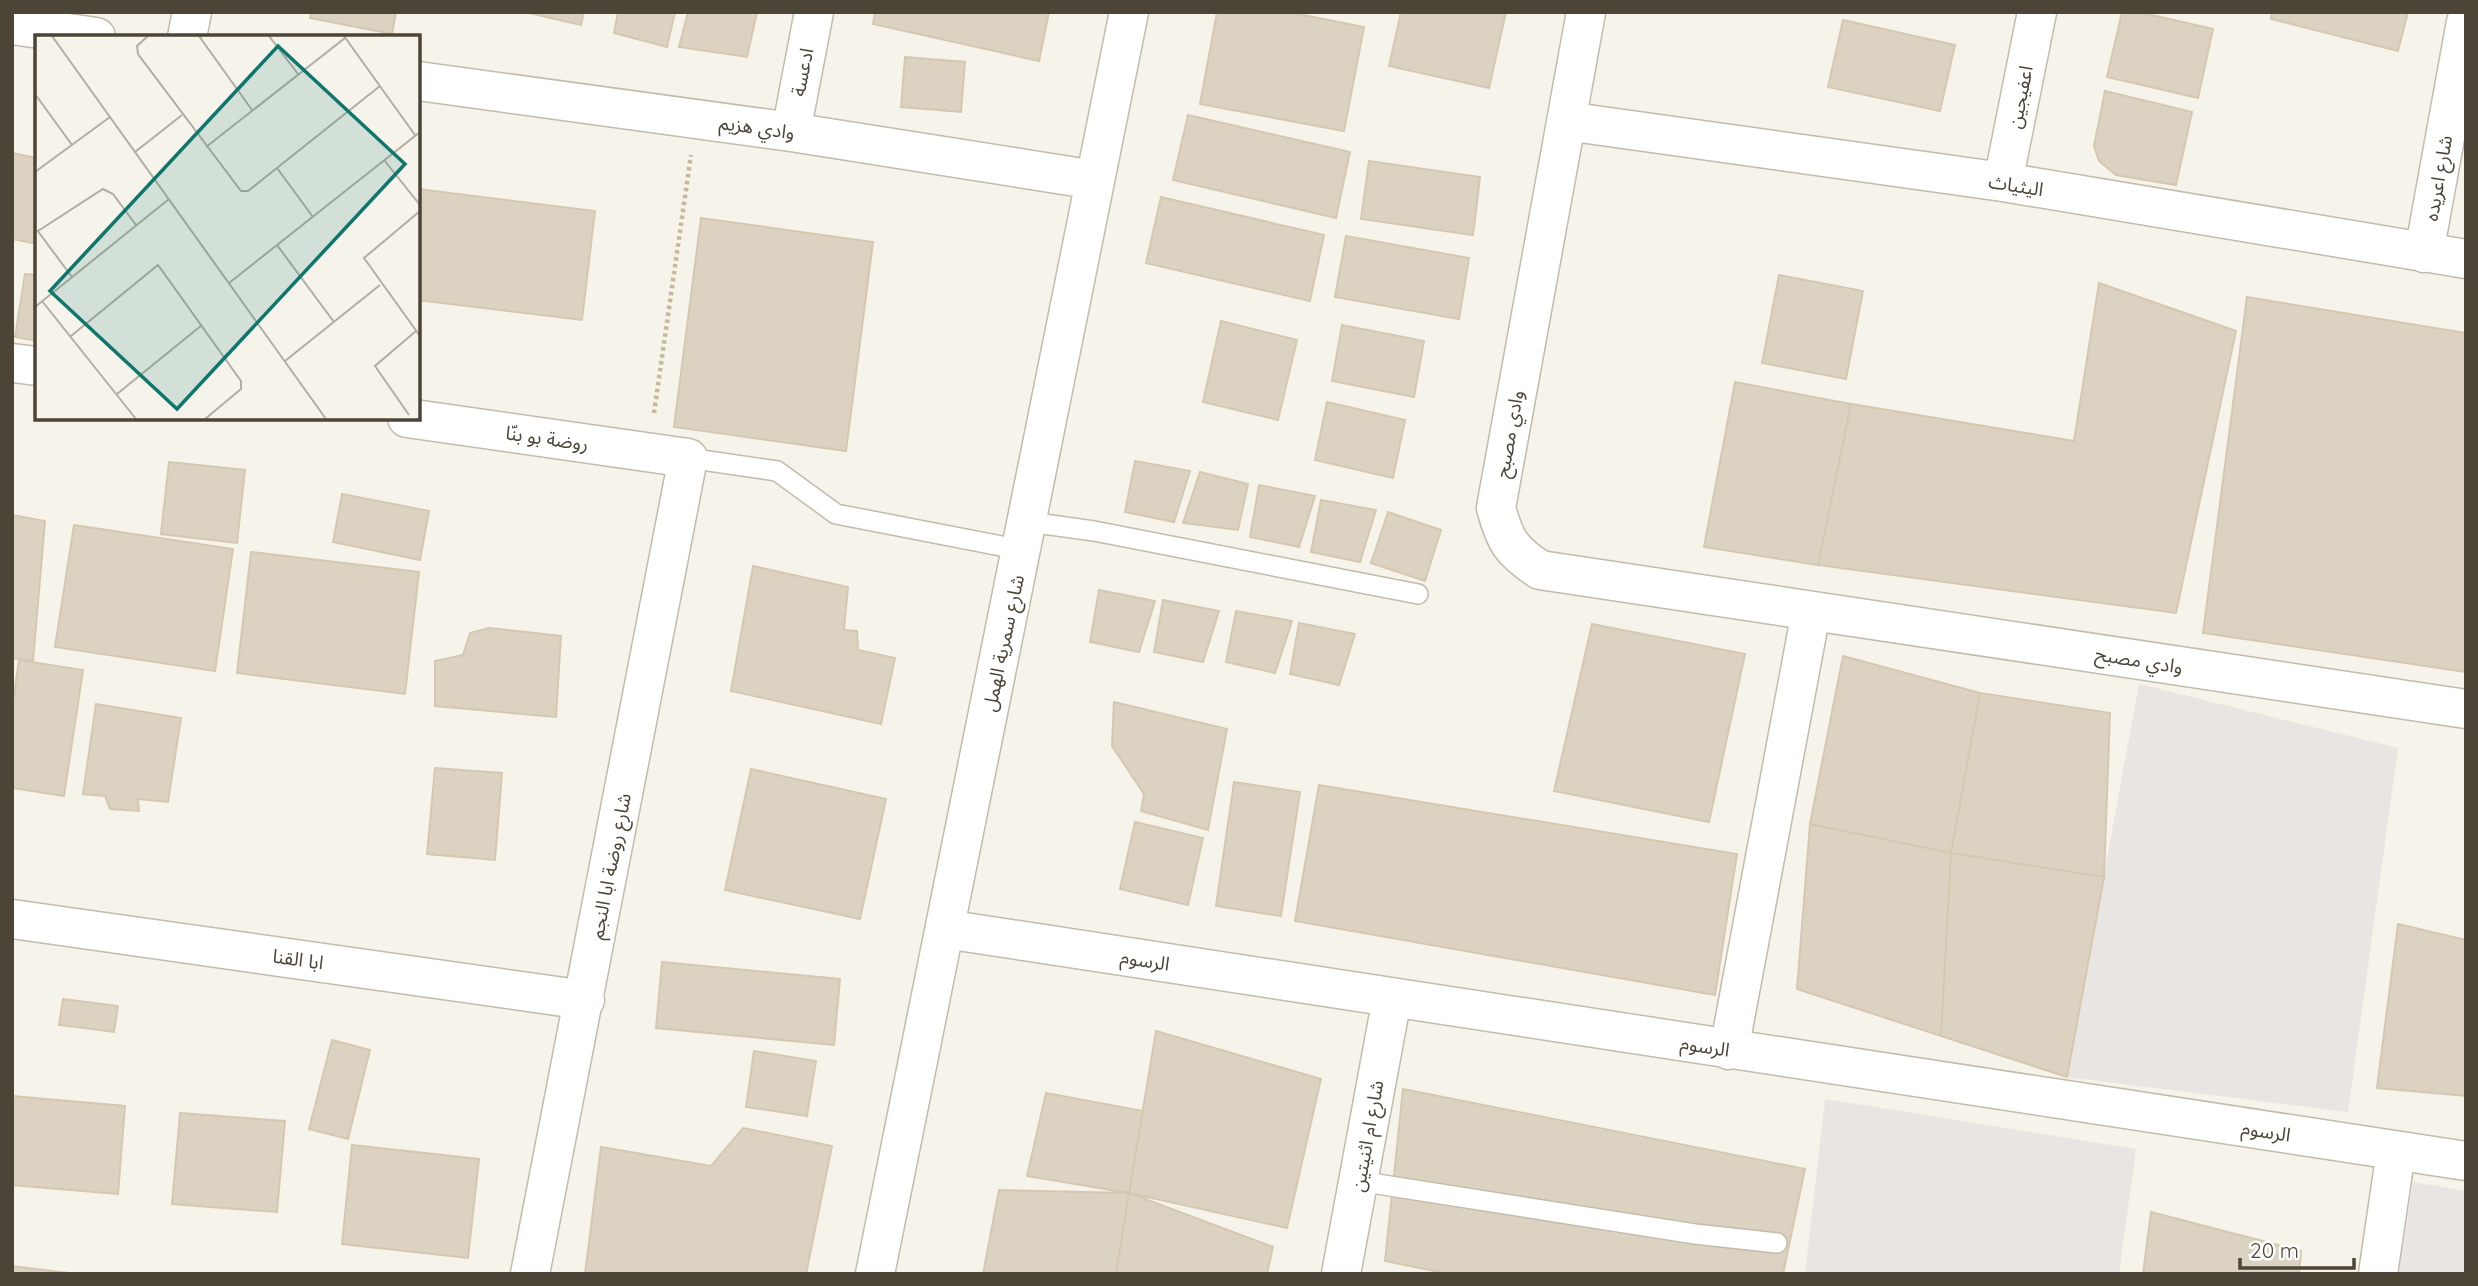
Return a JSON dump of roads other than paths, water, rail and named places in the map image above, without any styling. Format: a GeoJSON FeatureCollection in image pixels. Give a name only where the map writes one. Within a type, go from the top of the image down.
{"type":"FeatureCollection","features":[{"type":"Feature","properties":{"kind":"street"},"geometry":{"type":"LineString","coordinates":[[187,35],[192,12]]}},
{"type":"Feature","properties":{"kind":"street","name":"ادعسة"},"geometry":{"type":"LineString","coordinates":[[791,132],[814,12]]}},
{"type":"Feature","properties":{"kind":"street","name":"شارع سمرية الهمل"},"geometry":{"type":"LineString","coordinates":[[875,1274],[1129,12]]}},
{"type":"Feature","properties":{"kind":"street","name":"وادي مصبح"},"geometry":{"type":"LineString","coordinates":[[1586,12],[1496,508],[1504,536],[1517,555],[1540,570],[2466,709]]}},
{"type":"Feature","properties":{"kind":"street","name":"اعفيجين"},"geometry":{"type":"LineString","coordinates":[[2003,182],[2037,12]]}},
{"type":"Feature","properties":{"kind":"street","name":"شارع اعريده"},"geometry":{"type":"LineString","coordinates":[[2424,253],[2466,22]]}},
{"type":"Feature","properties":{"kind":"street"},"geometry":{"type":"LineString","coordinates":[[12,25],[82,35]]}},
{"type":"Feature","properties":{"kind":"street","name":"وادي هزيم"},"geometry":{"type":"LineString","coordinates":[[420,81],[791,132],[1095,180]]}},
{"type":"Feature","properties":{"kind":"street","name":"اليثياث"},"geometry":{"type":"LineString","coordinates":[[1566,121],[2003,182],[2466,259]]}},
{"type":"Feature","properties":{"kind":"street"},"geometry":{"type":"LineString","coordinates":[[12,363],[35,366]]}},
{"type":"Feature","properties":{"kind":"street","name":"روضة بو بنّا"},"geometry":{"type":"LineString","coordinates":[[420,420],[688,458]]}},
{"type":"Feature","properties":{"kind":"street","name":"شارع روضة ابا النجم"},"geometry":{"type":"LineString","coordinates":[[530,1274],[688,458]]}},
{"type":"Feature","properties":{"kind":"street"},"geometry":{"type":"LineString","coordinates":[[1729,1050],[1811,612]]}},
{"type":"Feature","properties":{"kind":"street","name":"ابا القنا"},"geometry":{"type":"LineString","coordinates":[[12,919],[585,1000]]}},
{"type":"Feature","properties":{"kind":"street","name":"الرسوم"},"geometry":{"type":"LineString","coordinates":[[944,929],[2466,1161]]}},
{"type":"Feature","properties":{"kind":"street","name":"شارع ام اثنيتين"},"geometry":{"type":"LineString","coordinates":[[1341,1274],[1392,998]]}},
{"type":"Feature","properties":{"kind":"street"},"geometry":{"type":"LineString","coordinates":[[2378,1274],[2396,1151]]}},
{"type":"Feature","properties":{"kind":"lane"},"geometry":{"type":"LineString","coordinates":[[688,458],[776,471],[836,514],[1025,536],[1094,531],[1418,594]]}},
{"type":"Feature","properties":{"kind":"lane"},"geometry":{"type":"LineString","coordinates":[[1359,1181],[1695,1234],[1777,1243]]}}]}
